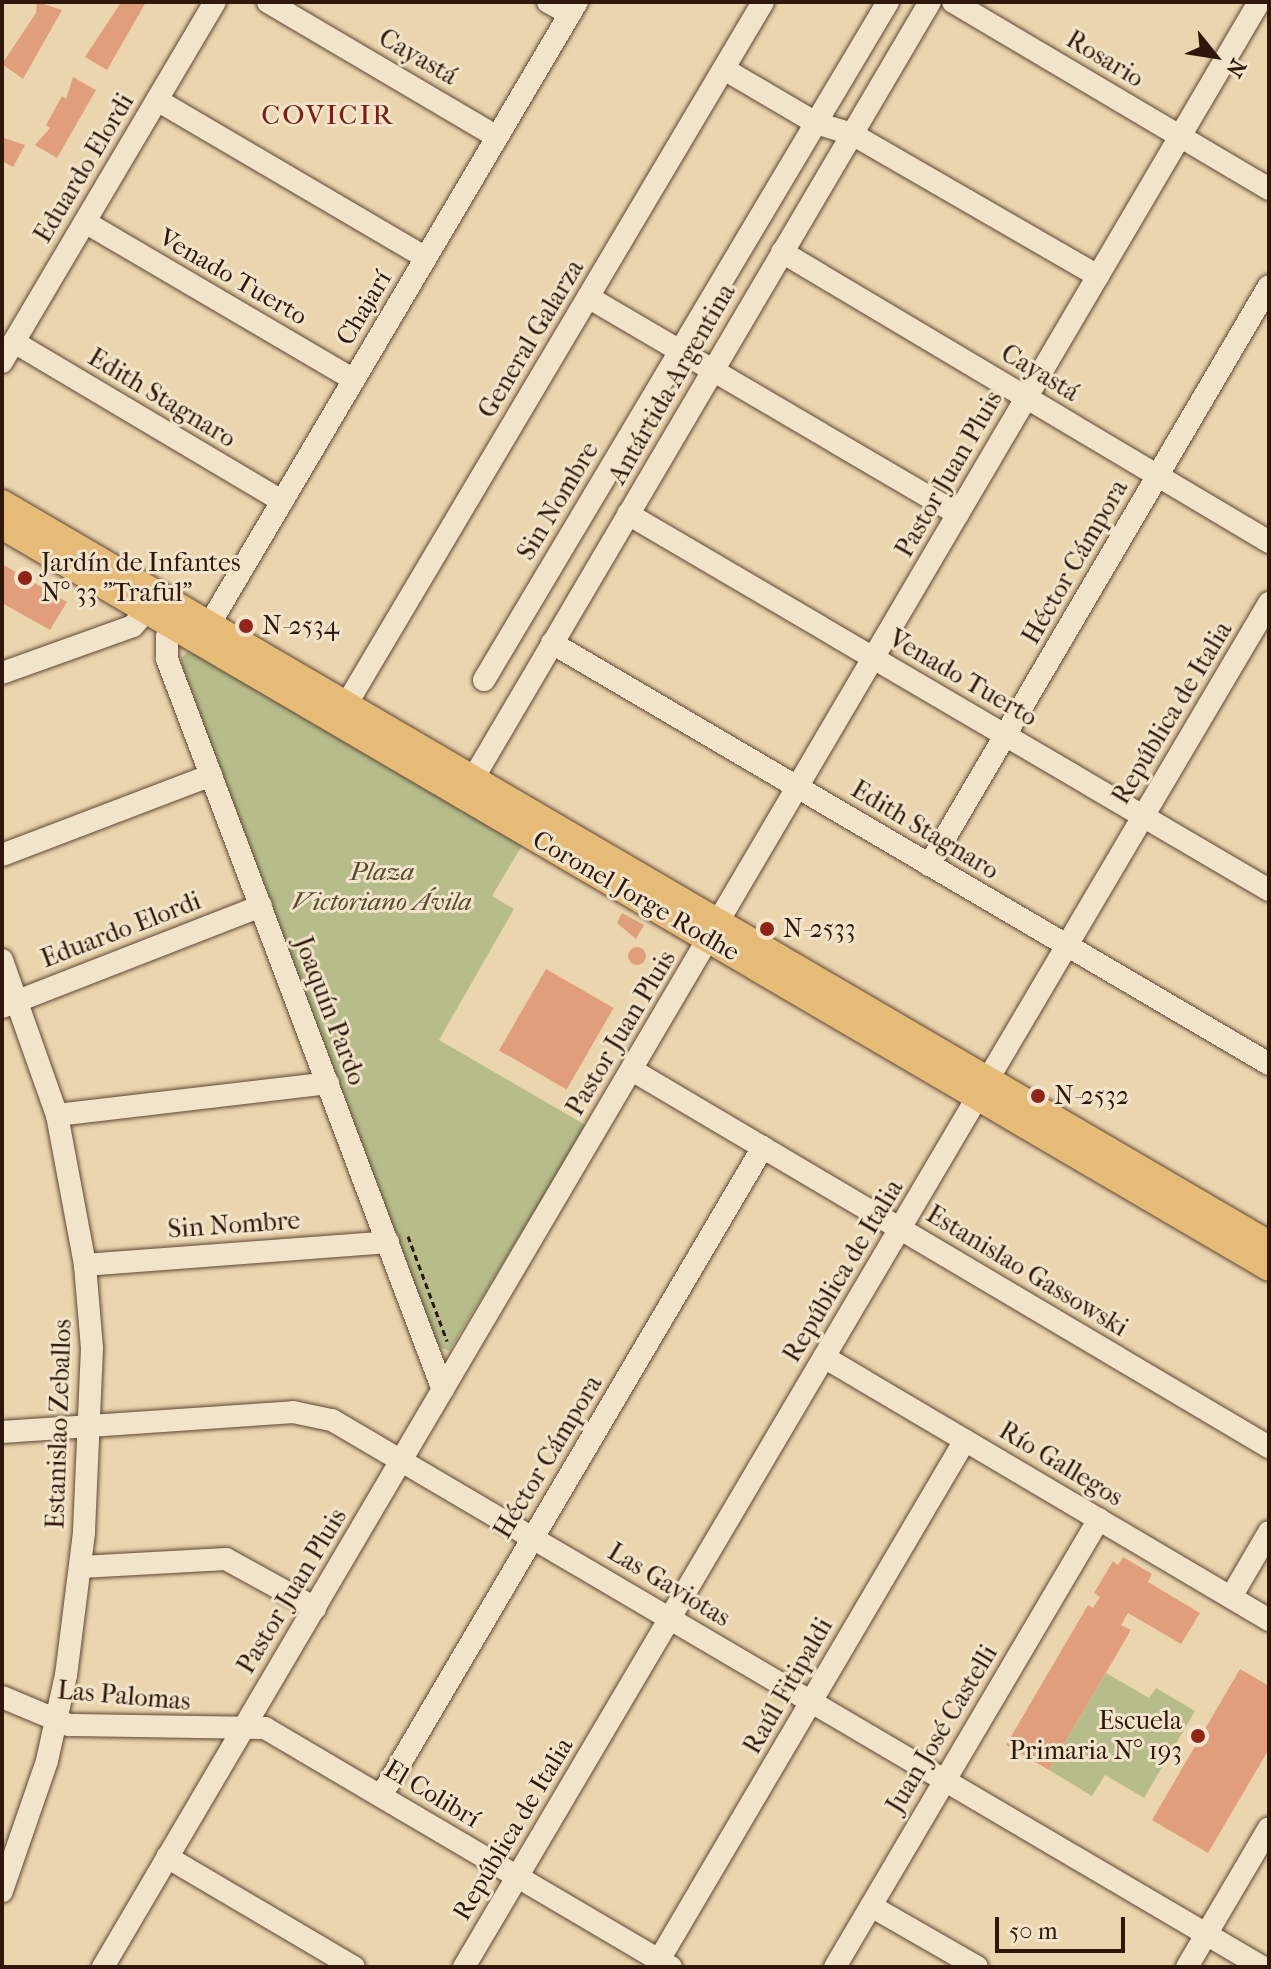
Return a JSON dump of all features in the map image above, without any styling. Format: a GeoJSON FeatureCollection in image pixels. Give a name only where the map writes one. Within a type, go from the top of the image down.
{"type":"FeatureCollection","features":[{"type":"Feature","properties":{"kind":"main road","name":"Coronel Jorge Rodhe"},"geometry":{"type":"LineString","coordinates":[[2,503],[204,633],[983,1088],[1269,1244]]}},
{"type":"Feature","properties":{"kind":"main road","name":"Coronel Jorge Rodhe"},"geometry":{"type":"LineString","coordinates":[[2,526],[165,610]]}},
{"type":"Feature","properties":{"kind":"main road","name":"Coronel Jorge Rodhe"},"geometry":{"type":"LineString","coordinates":[[204,633],[346,705],[468,787]]}},
{"type":"Feature","properties":{"kind":"main road","name":"Coronel Jorge Rodhe"},"geometry":{"type":"LineString","coordinates":[[983,1088],[1269,1268]]}},
{"type":"Feature","properties":{"kind":"street","name":"Eduardo Elordi"},"geometry":{"type":"LineString","coordinates":[[8,352],[215,2]]}},
{"type":"Feature","properties":{"kind":"street","name":"Cayastá"},"geometry":{"type":"LineString","coordinates":[[268,2],[497,137]]}},
{"type":"Feature","properties":{"kind":"street"},"geometry":{"type":"LineString","coordinates":[[548,2],[573,8]]}},
{"type":"Feature","properties":{"kind":"street","name":"General Galarza"},"geometry":{"type":"LineString","coordinates":[[346,705],[763,2]]}},
{"type":"Feature","properties":{"kind":"street","name":"Sin Nombre"},"geometry":{"type":"LineString","coordinates":[[484,680],[888,2]]}},
{"type":"Feature","properties":{"kind":"street","name":"Antártida Argentina"},"geometry":{"type":"LineString","coordinates":[[468,787],[930,2]]}},
{"type":"Feature","properties":{"kind":"street","name":"Rosario"},"geometry":{"type":"LineString","coordinates":[[953,2],[1269,189]]}},
{"type":"Feature","properties":{"kind":"street","name":"Pastor Juan Pluis"},"geometry":{"type":"LineString","coordinates":[[103,1967],[1257,7]]}},
{"type":"Feature","properties":{"kind":"street","name":"Chajarí"},"geometry":{"type":"LineString","coordinates":[[204,633],[573,8]]}},
{"type":"Feature","properties":{"kind":"street"},"geometry":{"type":"LineString","coordinates":[[724,69],[816,123],[852,134],[1098,276]]}},
{"type":"Feature","properties":{"kind":"street"},"geometry":{"type":"LineString","coordinates":[[157,100],[426,258]]}},
{"type":"Feature","properties":{"kind":"street","name":"Venado Tuerto"},"geometry":{"type":"LineString","coordinates":[[85,222],[354,380]]}},
{"type":"Feature","properties":{"kind":"street","name":"Cayastá"},"geometry":{"type":"LineString","coordinates":[[782,252],[1269,542]]}},
{"type":"Feature","properties":{"kind":"street","name":"Héctor Cámpora"},"geometry":{"type":"LineString","coordinates":[[929,865],[1269,286]]}},
{"type":"Feature","properties":{"kind":"street"},"geometry":{"type":"LineString","coordinates":[[588,297],[958,514]]}},
{"type":"Feature","properties":{"kind":"street","name":"Edith Stagnaro"},"geometry":{"type":"LineString","coordinates":[[8,352],[282,501]]}},
{"type":"Feature","properties":{"kind":"street","name":"Venado Tuerto"},"geometry":{"type":"LineString","coordinates":[[628,514],[1269,890]]}},
{"type":"Feature","properties":{"kind":"street","name":"República de Italia"},"geometry":{"type":"LineString","coordinates":[[464,1967],[1269,603]]}},
{"type":"Feature","properties":{"kind":"street"},"geometry":{"type":"LineString","coordinates":[[2,673],[129,628],[165,610]]}},
{"type":"Feature","properties":{"kind":"street","name":"Joaquín Pardo"},"geometry":{"type":"LineString","coordinates":[[165,610],[166,654],[443,1390]]}},
{"type":"Feature","properties":{"kind":"street","name":"Edith Stagnaro"},"geometry":{"type":"LineString","coordinates":[[552,643],[1269,1064]]}},
{"type":"Feature","properties":{"kind":"street"},"geometry":{"type":"LineString","coordinates":[[2,855],[211,775]]}},
{"type":"Feature","properties":{"kind":"street","name":"Eduardo Elordi"},"geometry":{"type":"LineString","coordinates":[[10,1004],[261,906]]}},
{"type":"Feature","properties":{"kind":"street","name":"Estanislao Zeballos"},"geometry":{"type":"LineString","coordinates":[[2,960],[10,1004],[57,1115],[85,1265],[92,1321],[81,1567],[56,1723],[2,1891]]}},
{"type":"Feature","properties":{"kind":"street","name":"Estanislao Gassowski"},"geometry":{"type":"LineString","coordinates":[[632,1070],[1269,1447]]}},
{"type":"Feature","properties":{"kind":"street"},"geometry":{"type":"LineString","coordinates":[[57,1115],[328,1083]]}},
{"type":"Feature","properties":{"kind":"street","name":"Héctor Cámpora"},"geometry":{"type":"LineString","coordinates":[[381,1796],[763,1147]]}},
{"type":"Feature","properties":{"kind":"street","name":"Sin Nombre"},"geometry":{"type":"LineString","coordinates":[[85,1265],[388,1242]]}},
{"type":"Feature","properties":{"kind":"street","name":"Río Gallegos"},"geometry":{"type":"LineString","coordinates":[[824,1357],[1269,1620]]}},
{"type":"Feature","properties":{"kind":"street","name":"Las Gaviotas"},"geometry":{"type":"LineString","coordinates":[[2,1432],[306,1412],[332,1420],[1262,1967]]}},
{"type":"Feature","properties":{"kind":"street","name":"Raúl Fitipaldi"},"geometry":{"type":"LineString","coordinates":[[665,1964],[811,1701],[965,1440]]}},
{"type":"Feature","properties":{"kind":"street","name":"Juan José Castelli"},"geometry":{"type":"LineString","coordinates":[[835,1967],[1099,1519]]}},
{"type":"Feature","properties":{"kind":"street"},"geometry":{"type":"LineString","coordinates":[[1231,1597],[1269,1532]]}},
{"type":"Feature","properties":{"kind":"street"},"geometry":{"type":"LineString","coordinates":[[81,1567],[226,1559],[315,1608]]}},
{"type":"Feature","properties":{"kind":"street","name":"Las Palomas"},"geometry":{"type":"LineString","coordinates":[[2,1697],[56,1723],[206,1730],[245,1725]]}},
{"type":"Feature","properties":{"kind":"street","name":"El Colibrí"},"geometry":{"type":"LineString","coordinates":[[245,1725],[271,1731],[665,1964]]}},
{"type":"Feature","properties":{"kind":"street"},"geometry":{"type":"LineString","coordinates":[[1187,1967],[1269,1828]]}},
{"type":"Feature","properties":{"kind":"street"},"geometry":{"type":"LineString","coordinates":[[167,1857],[354,1967]]}},
{"type":"Feature","properties":{"kind":"street"},"geometry":{"type":"LineString","coordinates":[[871,1906],[977,1967]]}},
{"type":"Feature","properties":{"kind":"green space","name":"Plaza Victoriano Ávila"},"geometry":{"type":"Polygon","coordinates":[[[189,650],[524,842],[492,896],[514,909],[439,1040],[587,1126],[449,1351],[438,1346],[182,669],[181,658],[189,650]]]}},
{"type":"Feature","properties":{"kind":"green space"},"geometry":{"type":"Polygon","coordinates":[[[1106,1673],[1149,1698],[1156,1688],[1195,1711],[1144,1798],[1105,1775],[1092,1796],[1049,1770],[1106,1673]]]}},
{"type":"Feature","properties":{"kind":"building"},"geometry":{"type":"Polygon","coordinates":[[[37,2],[62,10],[23,79],[2,64],[36,13],[37,2]]]}},
{"type":"Feature","properties":{"kind":"building"},"geometry":{"type":"Polygon","coordinates":[[[116,2],[146,2],[107,70],[85,57],[120,4],[116,2]]]}},
{"type":"Feature","properties":{"kind":"building"},"geometry":{"type":"Polygon","coordinates":[[[73,77],[96,90],[57,158],[35,145],[50,128],[46,125],[62,96],[66,99],[73,77]]]}},
{"type":"Feature","properties":{"kind":"building"},"geometry":{"type":"Polygon","coordinates":[[[2,131],[4,138],[25,145],[13,167],[2,161],[2,131]]]}},
{"type":"Feature","properties":{"kind":"building"},"geometry":{"type":"Polygon","coordinates":[[[2,564],[67,602],[50,630],[2,603],[2,564]]]}},
{"type":"Feature","properties":{"kind":"building"},"geometry":{"type":"Polygon","coordinates":[[[622,913],[644,925],[636,939],[617,923],[622,913]]]}},
{"type":"Feature","properties":{"kind":"building"},"geometry":{"type":"Polygon","coordinates":[[[637,947],[646,956],[637,965],[628,956],[637,947]]]}},
{"type":"Feature","properties":{"kind":"building"},"geometry":{"type":"Polygon","coordinates":[[[546,969],[614,1008],[567,1089],[499,1050],[546,969]]]}},
{"type":"Feature","properties":{"kind":"building"},"geometry":{"type":"Polygon","coordinates":[[[1123,1557],[1152,1574],[1148,1582],[1200,1613],[1181,1644],[1128,1613],[1121,1625],[1131,1630],[1049,1770],[1006,1745],[1088,1605],[1093,1608],[1100,1597],[1094,1593],[1113,1561],[1118,1565],[1123,1557]]]}},
{"type":"Feature","properties":{"kind":"building"},"geometry":{"type":"Polygon","coordinates":[[[1240,1669],[1269,1686],[1269,1749],[1208,1853],[1152,1820],[1240,1669]]]}},
{"type":"Feature","properties":{"kind":"place","name":"Jardín de Infantes N° 33 \"Traful\""},"geometry":{"type":"Point","coordinates":[25,578]}},
{"type":"Feature","properties":{"kind":"place","name":"N-2534"},"geometry":{"type":"Point","coordinates":[246,626]}},
{"type":"Feature","properties":{"kind":"place","name":"N-2533"},"geometry":{"type":"Point","coordinates":[767,929]}},
{"type":"Feature","properties":{"kind":"place","name":"N-2532"},"geometry":{"type":"Point","coordinates":[1038,1096]}},
{"type":"Feature","properties":{"kind":"place","name":"Escuela Primaria N° 193"},"geometry":{"type":"Point","coordinates":[1198,1736]}},
{"type":"Feature","properties":{"kind":"district","name":"COVICIR"},"geometry":{"type":"Point","coordinates":[328,115]}}]}
